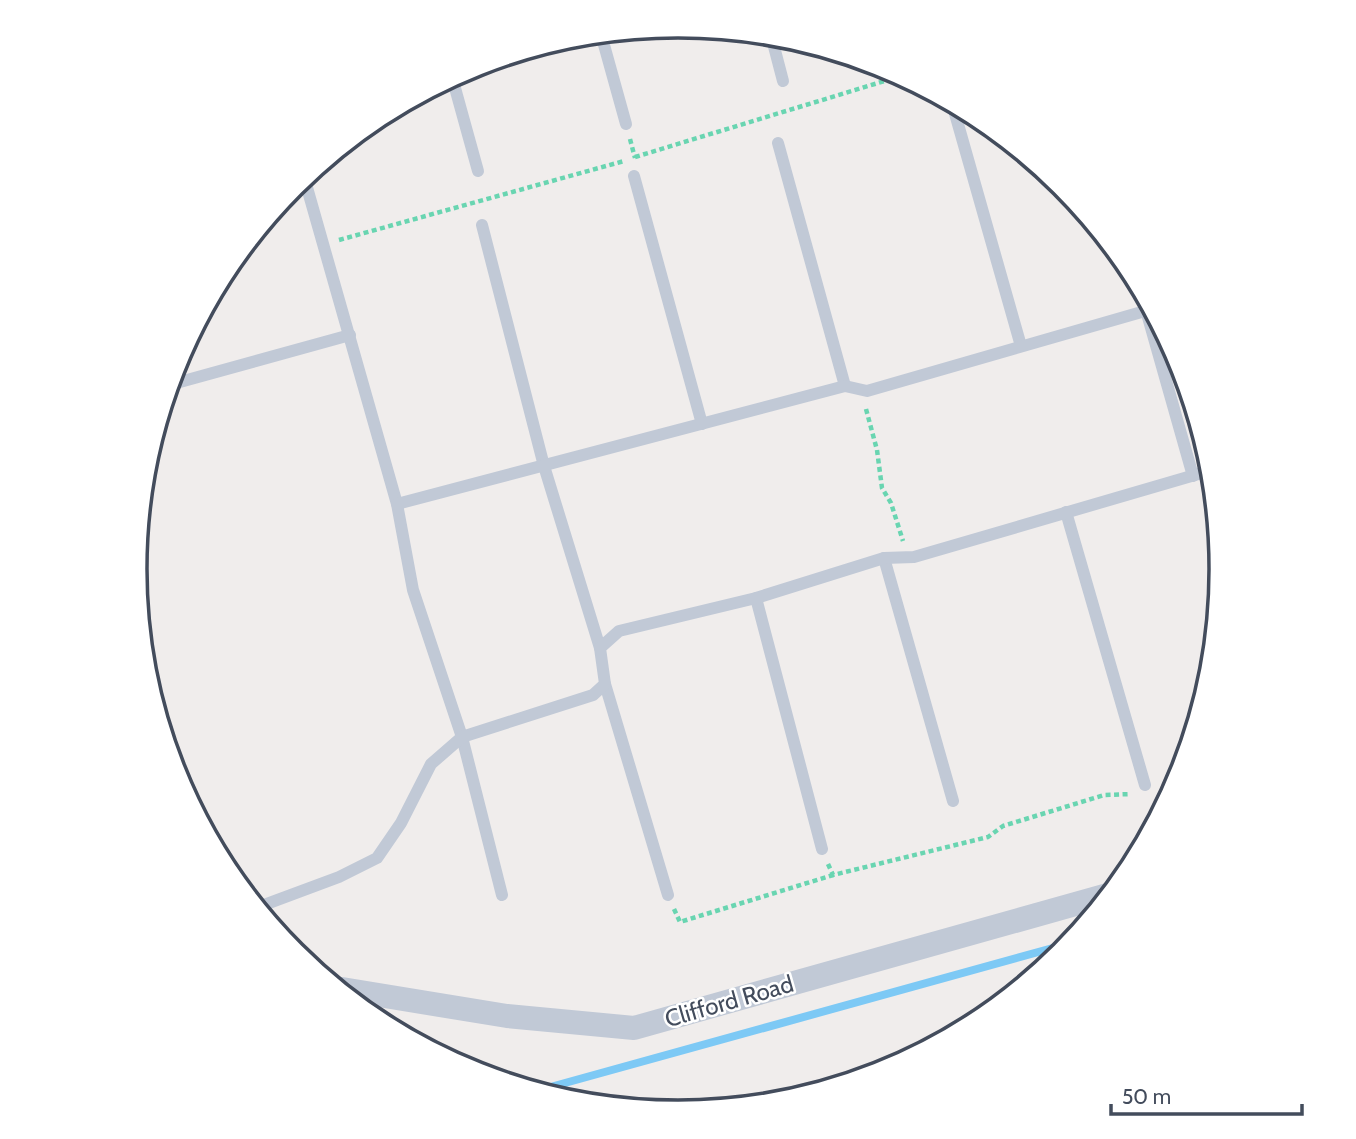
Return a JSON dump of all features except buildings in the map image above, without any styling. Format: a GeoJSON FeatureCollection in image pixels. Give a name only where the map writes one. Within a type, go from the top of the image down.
{"type":"FeatureCollection","features":[{"type":"Feature","properties":{"kind":"street","name":"Clifford Road"},"geometry":{"type":"LineString","coordinates":[[358,993],[507,1016],[634,1028],[1094,899]]}},
{"type":"Feature","properties":{"kind":"lane"},"geometry":{"type":"LineString","coordinates":[[604,44],[626,124]]}},
{"type":"Feature","properties":{"kind":"lane"},"geometry":{"type":"LineString","coordinates":[[774,48],[783,81]]}},
{"type":"Feature","properties":{"kind":"lane"},"geometry":{"type":"LineString","coordinates":[[455,88],[478,171]]}},
{"type":"Feature","properties":{"kind":"lane"},"geometry":{"type":"LineString","coordinates":[[956,118],[1021,346]]}},
{"type":"Feature","properties":{"kind":"lane"},"geometry":{"type":"LineString","coordinates":[[778,143],[845,386]]}},
{"type":"Feature","properties":{"kind":"lane"},"geometry":{"type":"LineString","coordinates":[[634,176],[702,424]]}},
{"type":"Feature","properties":{"kind":"lane"},"geometry":{"type":"LineString","coordinates":[[308,189],[397,504],[413,590],[462,737],[502,895]]}},
{"type":"Feature","properties":{"kind":"lane"},"geometry":{"type":"LineString","coordinates":[[482,225],[544,466],[600,648],[605,684],[668,895]]}},
{"type":"Feature","properties":{"kind":"lane"},"geometry":{"type":"LineString","coordinates":[[397,504],[845,386],[867,391],[1142,311]]}},
{"type":"Feature","properties":{"kind":"lane"},"geometry":{"type":"LineString","coordinates":[[181,382],[350,335]]}},
{"type":"Feature","properties":{"kind":"lane"},"geometry":{"type":"LineString","coordinates":[[1158,343],[1193,476]]}},
{"type":"Feature","properties":{"kind":"lane"},"geometry":{"type":"LineString","coordinates":[[600,648],[619,631],[756,598],[884,558],[914,557],[1200,474]]}},
{"type":"Feature","properties":{"kind":"lane"},"geometry":{"type":"LineString","coordinates":[[1066,512],[1145,785]]}},
{"type":"Feature","properties":{"kind":"lane"},"geometry":{"type":"LineString","coordinates":[[884,558],[953,801]]}},
{"type":"Feature","properties":{"kind":"lane"},"geometry":{"type":"LineString","coordinates":[[756,598],[821,849]]}},
{"type":"Feature","properties":{"kind":"lane"},"geometry":{"type":"LineString","coordinates":[[266,904],[339,877],[377,858],[401,823],[431,764],[462,737],[593,695],[605,684]]}},
{"type":"Feature","properties":{"kind":"path"},"geometry":{"type":"LineString","coordinates":[[324,244],[635,157],[885,81]]}},
{"type":"Feature","properties":{"kind":"path"},"geometry":{"type":"LineString","coordinates":[[626,124],[635,157],[634,176]]}},
{"type":"Feature","properties":{"kind":"path"},"geometry":{"type":"LineString","coordinates":[[866,407],[877,450],[882,488],[891,503],[903,542]]}},
{"type":"Feature","properties":{"kind":"path"},"geometry":{"type":"LineString","coordinates":[[668,895],[680,922],[833,875],[988,837],[1003,826],[1104,795],[1130,795],[1145,785],[1163,786]]}},
{"type":"Feature","properties":{"kind":"path"},"geometry":{"type":"LineString","coordinates":[[821,849],[833,875]]}},
{"type":"Feature","properties":{"kind":"waterway"},"geometry":{"type":"LineString","coordinates":[[556,1086],[1049,949]]}}]}
